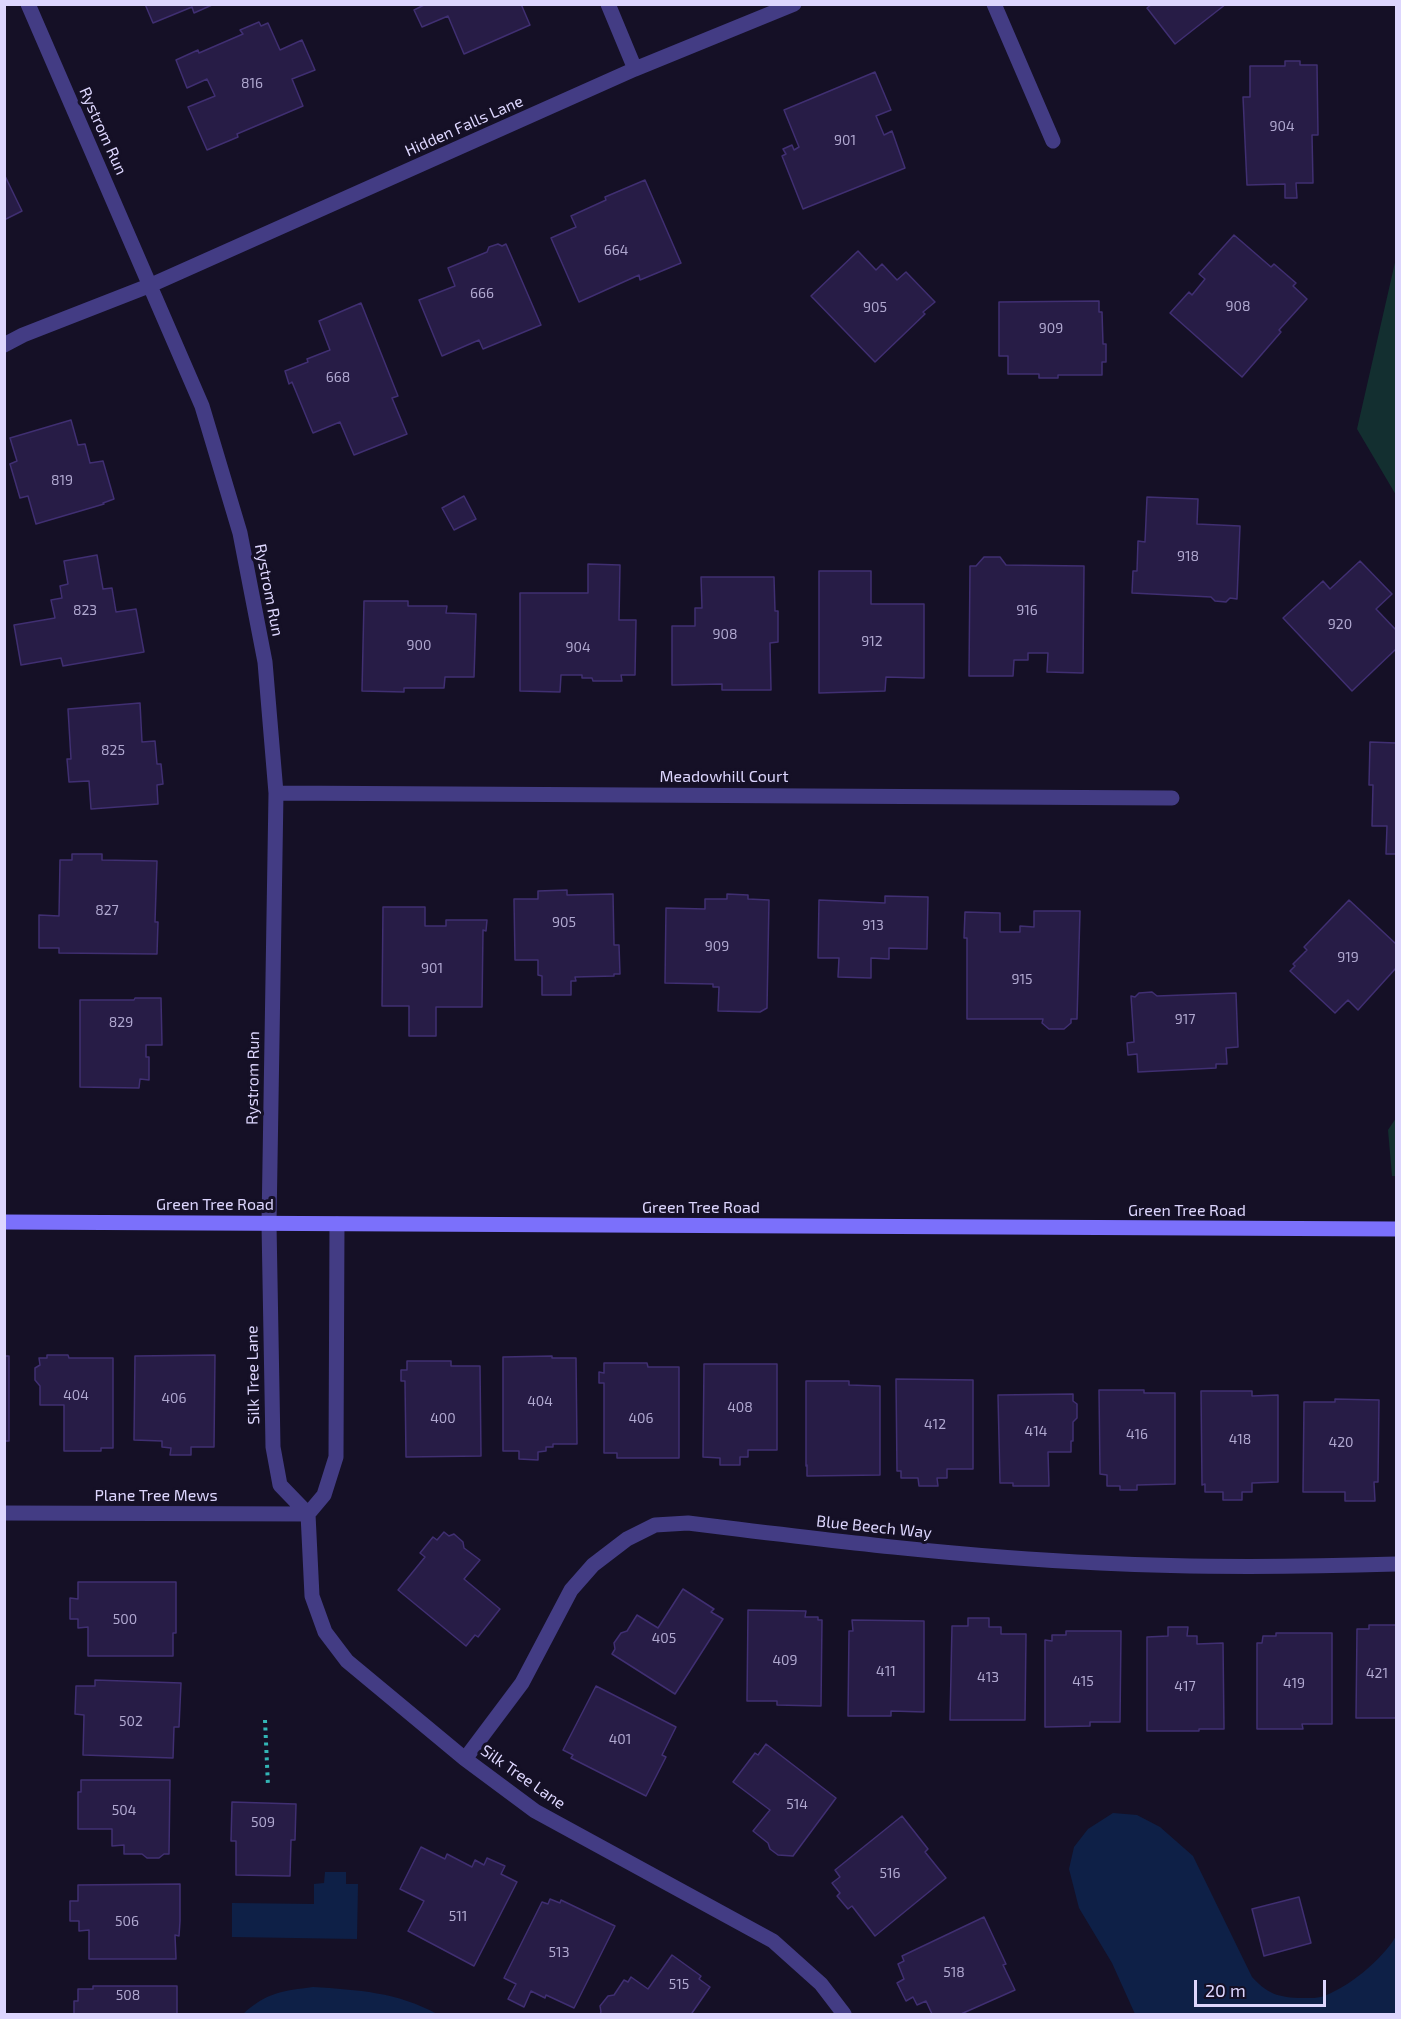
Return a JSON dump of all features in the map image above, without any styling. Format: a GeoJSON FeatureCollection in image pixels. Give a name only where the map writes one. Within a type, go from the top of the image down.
{"type":"FeatureCollection","features":[{"type":"Feature","properties":{"kind":"street","name":"Rystrom Run"},"geometry":{"type":"LineString","coordinates":[[28,4],[202,406],[240,532],[265,662],[276,793],[269,1224]]}},
{"type":"Feature","properties":{"kind":"street"},"geometry":{"type":"LineString","coordinates":[[608,4],[635,69]]}},
{"type":"Feature","properties":{"kind":"street","name":"Hidden Falls Lane"},"geometry":{"type":"LineString","coordinates":[[4,345],[23,335],[151,285],[635,69],[794,4]]}},
{"type":"Feature","properties":{"kind":"street"},"geometry":{"type":"LineString","coordinates":[[994,4],[1053,141]]}},
{"type":"Feature","properties":{"kind":"street","name":"Meadowhill Court"},"geometry":{"type":"LineString","coordinates":[[276,793],[1172,798]]}},
{"type":"Feature","properties":{"kind":"street","name":"Green Tree Road"},"geometry":{"type":"LineString","coordinates":[[4,1222],[1396,1229]]}},
{"type":"Feature","properties":{"kind":"street","name":"Silk Tree Lane"},"geometry":{"type":"LineString","coordinates":[[269,1224],[273,1448],[280,1485],[308,1514],[312,1596],[325,1632],[347,1661],[465,1759],[535,1811],[773,1941],[821,1984],[844,2014]]}},
{"type":"Feature","properties":{"kind":"street"},"geometry":{"type":"LineString","coordinates":[[308,1514],[324,1496],[336,1456],[337,1224]]}},
{"type":"Feature","properties":{"kind":"street","name":"Plane Tree Mews"},"geometry":{"type":"LineString","coordinates":[[4,1513],[308,1514]]}},
{"type":"Feature","properties":{"kind":"street","name":"Blue Beech Way"},"geometry":{"type":"LineString","coordinates":[[465,1759],[522,1683],[571,1590],[593,1565],[618,1545],[655,1525],[688,1523],[892,1548],[1099,1563],[1245,1568],[1396,1564]]}},
{"type":"Feature","properties":{"kind":"path"},"geometry":{"type":"LineString","coordinates":[[265,1720],[268,1786]]}},
{"type":"Feature","properties":{"kind":"green space"},"geometry":{"type":"Polygon","coordinates":[[[1396,258],[1396,495],[1357,429],[1396,258]]]}},
{"type":"Feature","properties":{"kind":"green space"},"geometry":{"type":"Polygon","coordinates":[[[1396,1118],[1396,1176],[1392,1176],[1388,1130],[1396,1118]]]}},
{"type":"Feature","properties":{"kind":"water"},"geometry":{"type":"Polygon","coordinates":[[[1113,1813],[1137,1815],[1160,1827],[1193,1856],[1252,1977],[1276,1995],[1298,1998],[1319,1997],[1331,1993],[1363,1972],[1382,1954],[1396,1936],[1396,2014],[1135,2014],[1112,1963],[1079,1908],[1069,1869],[1074,1847],[1088,1829],[1113,1813]]]}},
{"type":"Feature","properties":{"kind":"water"},"geometry":{"type":"Polygon","coordinates":[[[325,1872],[346,1872],[346,1884],[358,1884],[357,1939],[232,1937],[232,1903],[314,1904],[314,1884],[324,1883],[325,1872]]]}},
{"type":"Feature","properties":{"kind":"water"},"geometry":{"type":"Polygon","coordinates":[[[313,1987],[377,1993],[407,2001],[437,2014],[243,2014],[268,1997],[313,1987]]]}},
{"type":"Feature","properties":{"kind":"building"},"geometry":{"type":"Polygon","coordinates":[[[145,4],[212,5],[194,13],[192,7],[153,23],[145,4]]]}},
{"type":"Feature","properties":{"kind":"building"},"geometry":{"type":"Polygon","coordinates":[[[426,4],[521,4],[530,25],[464,54],[448,16],[422,27],[414,10],[426,4]]]}},
{"type":"Feature","properties":{"kind":"building"},"geometry":{"type":"Polygon","coordinates":[[[1152,4],[1226,4],[1175,44],[1147,8],[1152,4]]]}},
{"type":"Feature","properties":{"kind":"building"},"geometry":{"type":"Polygon","coordinates":[[[259,22],[261,26],[268,23],[280,50],[302,40],[315,70],[292,79],[303,106],[237,134],[238,137],[207,150],[188,107],[215,96],[207,79],[187,88],[176,60],[243,34],[240,30],[259,22]]]}},
{"type":"Feature","properties":{"kind":"building"},"geometry":{"type":"Polygon","coordinates":[[[1285,61],[1300,61],[1300,65],[1317,65],[1318,135],[1312,135],[1313,183],[1296,183],[1297,198],[1285,198],[1285,184],[1247,185],[1243,97],[1250,97],[1250,66],[1285,66],[1285,61]]]}},
{"type":"Feature","properties":{"kind":"building"},"geometry":{"type":"Polygon","coordinates":[[[875,72],[891,110],[876,116],[884,135],[892,131],[905,168],[803,209],[782,156],[786,154],[783,149],[792,145],[794,150],[799,147],[784,110],[875,72]]]}},
{"type":"Feature","properties":{"kind":"building"},"geometry":{"type":"Polygon","coordinates":[[[4,174],[22,211],[4,220],[4,174]]]}},
{"type":"Feature","properties":{"kind":"building"},"geometry":{"type":"Polygon","coordinates":[[[645,180],[681,263],[640,280],[639,275],[579,302],[551,238],[576,227],[571,216],[606,200],[605,197],[645,180]]]}},
{"type":"Feature","properties":{"kind":"building"},"geometry":{"type":"Polygon","coordinates":[[[1234,235],[1271,267],[1274,264],[1296,283],[1293,286],[1307,299],[1242,377],[1170,313],[1189,292],[1192,295],[1205,279],[1199,274],[1234,235]]]}},
{"type":"Feature","properties":{"kind":"building"},"geometry":{"type":"Polygon","coordinates":[[[498,244],[502,246],[506,244],[541,325],[483,349],[479,340],[442,356],[419,300],[455,286],[448,268],[487,252],[489,247],[498,244]]]}},
{"type":"Feature","properties":{"kind":"building"},"geometry":{"type":"Polygon","coordinates":[[[858,251],[876,270],[882,264],[897,280],[906,272],[935,302],[875,362],[811,296],[858,251]]]}},
{"type":"Feature","properties":{"kind":"building"},"geometry":{"type":"Polygon","coordinates":[[[1099,301],[1099,312],[1102,312],[1103,344],[1106,344],[1106,362],[1102,362],[1102,375],[1058,375],[1058,378],[1039,378],[1039,374],[1008,374],[1008,356],[999,356],[999,302],[1099,301]]]}},
{"type":"Feature","properties":{"kind":"building"},"geometry":{"type":"Polygon","coordinates":[[[361,303],[398,396],[392,398],[407,434],[354,455],[340,422],[313,433],[292,382],[289,384],[285,371],[330,350],[319,321],[361,303]]]}},
{"type":"Feature","properties":{"kind":"building"},"geometry":{"type":"Polygon","coordinates":[[[71,420],[78,445],[85,444],[90,463],[103,461],[114,499],[36,524],[28,496],[20,498],[10,464],[17,461],[10,438],[71,420]]]}},
{"type":"Feature","properties":{"kind":"building"},"geometry":{"type":"Polygon","coordinates":[[[464,496],[476,519],[454,530],[442,508],[464,496]]]}},
{"type":"Feature","properties":{"kind":"building"},"geometry":{"type":"Polygon","coordinates":[[[1147,497],[1198,499],[1197,524],[1240,526],[1237,599],[1230,598],[1226,602],[1215,601],[1211,597],[1132,593],[1133,571],[1137,571],[1138,541],[1145,542],[1147,497]]]}},
{"type":"Feature","properties":{"kind":"building"},"geometry":{"type":"Polygon","coordinates":[[[97,555],[103,589],[112,588],[116,612],[136,609],[144,652],[63,666],[61,658],[21,665],[14,625],[55,618],[51,600],[62,598],[60,586],[68,584],[64,561],[97,555]]]}},
{"type":"Feature","properties":{"kind":"building"},"geometry":{"type":"Polygon","coordinates":[[[984,557],[1000,557],[1006,565],[1084,566],[1083,673],[1047,672],[1048,653],[1028,653],[1028,660],[1014,660],[1013,676],[969,676],[970,566],[976,566],[984,557]]]}},
{"type":"Feature","properties":{"kind":"building"},"geometry":{"type":"Polygon","coordinates":[[[1360,561],[1392,594],[1376,609],[1396,630],[1396,649],[1352,691],[1283,618],[1323,581],[1330,589],[1360,561]]]}},
{"type":"Feature","properties":{"kind":"building"},"geometry":{"type":"Polygon","coordinates":[[[588,564],[620,565],[619,620],[636,620],[635,675],[621,675],[622,681],[593,681],[592,678],[582,678],[582,675],[561,675],[560,692],[520,691],[520,593],[588,593],[588,564]]]}},
{"type":"Feature","properties":{"kind":"building"},"geometry":{"type":"Polygon","coordinates":[[[819,571],[871,571],[871,604],[924,604],[924,678],[886,677],[885,691],[819,693],[819,571]]]}},
{"type":"Feature","properties":{"kind":"building"},"geometry":{"type":"Polygon","coordinates":[[[701,577],[774,577],[775,611],[778,611],[778,642],[770,643],[771,690],[722,690],[722,684],[672,685],[672,626],[695,626],[695,608],[702,608],[701,577]]]}},
{"type":"Feature","properties":{"kind":"building"},"geometry":{"type":"Polygon","coordinates":[[[364,601],[408,601],[408,606],[447,606],[446,613],[476,614],[474,677],[445,677],[444,688],[404,688],[404,692],[362,691],[364,601]]]}},
{"type":"Feature","properties":{"kind":"building"},"geometry":{"type":"Polygon","coordinates":[[[140,703],[142,742],[155,741],[157,764],[161,764],[163,784],[157,785],[158,804],[91,809],[89,781],[69,782],[67,759],[71,759],[68,709],[140,703]]]}},
{"type":"Feature","properties":{"kind":"building"},"geometry":{"type":"Polygon","coordinates":[[[1370,742],[1396,743],[1396,854],[1386,854],[1387,826],[1372,826],[1373,785],[1369,785],[1370,742]]]}},
{"type":"Feature","properties":{"kind":"building"},"geometry":{"type":"Polygon","coordinates":[[[72,854],[102,854],[102,860],[157,861],[155,922],[158,922],[157,954],[59,953],[59,948],[39,948],[39,915],[59,916],[60,860],[72,860],[72,854]]]}},
{"type":"Feature","properties":{"kind":"building"},"geometry":{"type":"Polygon","coordinates":[[[567,890],[567,895],[613,894],[614,945],[619,945],[620,974],[575,977],[576,981],[571,981],[571,995],[542,995],[542,976],[538,975],[538,960],[515,960],[514,899],[538,899],[538,891],[567,890]]]}},
{"type":"Feature","properties":{"kind":"building"},"geometry":{"type":"Polygon","coordinates":[[[727,894],[748,895],[748,899],[769,900],[767,1008],[760,1012],[718,1011],[719,987],[713,987],[713,984],[665,983],[666,908],[705,909],[705,899],[727,899],[727,894]]]}},
{"type":"Feature","properties":{"kind":"building"},"geometry":{"type":"Polygon","coordinates":[[[885,896],[928,897],[927,949],[889,948],[889,959],[871,958],[871,978],[838,977],[839,958],[818,958],[819,900],[885,903],[885,896]]]}},
{"type":"Feature","properties":{"kind":"building"},"geometry":{"type":"Polygon","coordinates":[[[1349,900],[1396,944],[1396,968],[1358,1010],[1348,1000],[1335,1013],[1290,971],[1295,966],[1293,964],[1307,950],[1304,947],[1349,900]]]}},
{"type":"Feature","properties":{"kind":"building"},"geometry":{"type":"Polygon","coordinates":[[[383,907],[425,907],[425,926],[446,926],[446,920],[487,920],[486,931],[483,930],[482,1007],[436,1007],[436,1036],[409,1036],[409,1006],[382,1006],[383,907]]]}},
{"type":"Feature","properties":{"kind":"building"},"geometry":{"type":"Polygon","coordinates":[[[1034,911],[1080,911],[1077,1019],[1071,1019],[1071,1023],[1064,1029],[1049,1029],[1042,1023],[1043,1019],[967,1019],[965,912],[1000,913],[1000,932],[1020,932],[1020,926],[1034,927],[1034,911]]]}},
{"type":"Feature","properties":{"kind":"building"},"geometry":{"type":"Polygon","coordinates":[[[1152,992],[1157,996],[1236,993],[1238,1047],[1226,1048],[1227,1064],[1216,1064],[1216,1068],[1138,1072],[1137,1054],[1128,1055],[1127,1043],[1134,1042],[1131,996],[1152,992]]]}},
{"type":"Feature","properties":{"kind":"building"},"geometry":{"type":"Polygon","coordinates":[[[135,998],[161,998],[162,1045],[146,1045],[146,1057],[149,1057],[149,1080],[140,1079],[139,1088],[80,1087],[80,1000],[134,1000],[135,998]]]}},
{"type":"Feature","properties":{"kind":"building"},"geometry":{"type":"Polygon","coordinates":[[[47,1355],[68,1355],[69,1358],[113,1358],[113,1448],[101,1448],[101,1451],[64,1451],[64,1405],[40,1405],[40,1386],[35,1380],[35,1368],[40,1365],[39,1358],[47,1358],[47,1355]]]}},
{"type":"Feature","properties":{"kind":"building"},"geometry":{"type":"Polygon","coordinates":[[[215,1355],[214,1447],[191,1447],[191,1455],[170,1455],[171,1448],[162,1447],[162,1441],[134,1440],[135,1356],[215,1355]]]}},
{"type":"Feature","properties":{"kind":"building"},"geometry":{"type":"Polygon","coordinates":[[[4,1356],[9,1356],[9,1441],[4,1441],[4,1356]]]}},
{"type":"Feature","properties":{"kind":"building"},"geometry":{"type":"Polygon","coordinates":[[[552,1356],[552,1358],[576,1358],[577,1444],[553,1444],[553,1447],[546,1447],[546,1451],[538,1452],[538,1460],[519,1459],[519,1451],[503,1451],[503,1357],[552,1356]]]}},
{"type":"Feature","properties":{"kind":"building"},"geometry":{"type":"Polygon","coordinates":[[[407,1361],[451,1361],[451,1366],[480,1366],[481,1456],[406,1457],[405,1381],[401,1381],[401,1370],[407,1370],[407,1361]]]}},
{"type":"Feature","properties":{"kind":"building"},"geometry":{"type":"Polygon","coordinates":[[[604,1363],[647,1363],[648,1367],[679,1367],[679,1458],[617,1458],[617,1453],[604,1453],[604,1383],[599,1383],[599,1372],[604,1373],[604,1363]]]}},
{"type":"Feature","properties":{"kind":"building"},"geometry":{"type":"Polygon","coordinates":[[[704,1364],[777,1364],[777,1450],[748,1450],[748,1457],[740,1457],[740,1465],[720,1465],[720,1458],[703,1457],[704,1364]]]}},
{"type":"Feature","properties":{"kind":"building"},"geometry":{"type":"Polygon","coordinates":[[[896,1379],[973,1380],[973,1469],[947,1469],[947,1478],[937,1478],[938,1486],[919,1486],[918,1478],[901,1478],[901,1471],[897,1471],[896,1379]]]}},
{"type":"Feature","properties":{"kind":"building"},"geometry":{"type":"Polygon","coordinates":[[[806,1381],[849,1381],[849,1385],[880,1386],[880,1475],[807,1476],[806,1381]]]}},
{"type":"Feature","properties":{"kind":"building"},"geometry":{"type":"Polygon","coordinates":[[[1099,1390],[1175,1393],[1175,1484],[1137,1485],[1137,1490],[1120,1490],[1120,1486],[1107,1486],[1107,1475],[1100,1474],[1099,1390]]]}},
{"type":"Feature","properties":{"kind":"building"},"geometry":{"type":"Polygon","coordinates":[[[1201,1391],[1252,1391],[1252,1396],[1278,1395],[1278,1482],[1252,1483],[1252,1492],[1242,1492],[1242,1500],[1223,1500],[1223,1492],[1205,1492],[1205,1484],[1202,1485],[1201,1391]]]}},
{"type":"Feature","properties":{"kind":"building"},"geometry":{"type":"Polygon","coordinates":[[[1073,1394],[1073,1401],[1077,1404],[1077,1418],[1073,1422],[1071,1452],[1048,1452],[1049,1486],[1013,1486],[1013,1483],[1000,1483],[998,1395],[1073,1394]]]}},
{"type":"Feature","properties":{"kind":"building"},"geometry":{"type":"Polygon","coordinates":[[[1335,1399],[1379,1400],[1378,1482],[1374,1482],[1375,1501],[1345,1501],[1345,1492],[1303,1492],[1304,1402],[1335,1402],[1335,1399]]]}},
{"type":"Feature","properties":{"kind":"building"},"geometry":{"type":"Polygon","coordinates":[[[444,1532],[449,1536],[454,1534],[463,1542],[464,1548],[480,1560],[464,1579],[500,1609],[478,1637],[475,1635],[466,1646],[398,1590],[425,1557],[420,1553],[433,1537],[437,1540],[444,1532]]]}},
{"type":"Feature","properties":{"kind":"building"},"geometry":{"type":"Polygon","coordinates":[[[78,1582],[176,1582],[176,1633],[173,1633],[173,1656],[88,1656],[88,1627],[78,1628],[78,1619],[70,1619],[70,1598],[78,1599],[78,1582]]]}},
{"type":"Feature","properties":{"kind":"building"},"geometry":{"type":"Polygon","coordinates":[[[683,1589],[714,1609],[711,1612],[723,1619],[675,1694],[612,1654],[615,1649],[614,1643],[621,1633],[627,1631],[637,1615],[658,1628],[683,1589]]]}},
{"type":"Feature","properties":{"kind":"building"},"geometry":{"type":"Polygon","coordinates":[[[748,1610],[806,1611],[805,1617],[818,1617],[818,1620],[822,1620],[821,1706],[777,1705],[777,1701],[747,1701],[748,1610]]]}},
{"type":"Feature","properties":{"kind":"building"},"geometry":{"type":"Polygon","coordinates":[[[968,1618],[989,1618],[989,1627],[1001,1627],[1001,1634],[1026,1634],[1025,1720],[950,1720],[952,1626],[968,1626],[968,1618]]]}},
{"type":"Feature","properties":{"kind":"building"},"geometry":{"type":"Polygon","coordinates":[[[852,1620],[924,1621],[924,1712],[891,1711],[891,1716],[848,1716],[849,1631],[853,1631],[852,1620]]]}},
{"type":"Feature","properties":{"kind":"building"},"geometry":{"type":"Polygon","coordinates":[[[1369,1625],[1396,1625],[1396,1718],[1356,1718],[1357,1629],[1369,1629],[1369,1625]]]}},
{"type":"Feature","properties":{"kind":"building"},"geometry":{"type":"Polygon","coordinates":[[[1168,1627],[1188,1627],[1187,1636],[1197,1636],[1197,1644],[1223,1643],[1224,1729],[1147,1731],[1147,1637],[1168,1636],[1168,1627]]]}},
{"type":"Feature","properties":{"kind":"building"},"geometry":{"type":"Polygon","coordinates":[[[1066,1631],[1121,1631],[1120,1722],[1090,1722],[1090,1726],[1045,1727],[1045,1640],[1052,1641],[1052,1635],[1066,1635],[1066,1631]]]}},
{"type":"Feature","properties":{"kind":"building"},"geometry":{"type":"Polygon","coordinates":[[[1276,1633],[1332,1633],[1332,1724],[1302,1724],[1303,1729],[1257,1729],[1257,1643],[1262,1643],[1263,1636],[1276,1636],[1276,1633]]]}},
{"type":"Feature","properties":{"kind":"building"},"geometry":{"type":"Polygon","coordinates":[[[95,1680],[181,1683],[179,1727],[174,1727],[173,1758],[83,1755],[84,1715],[75,1714],[76,1686],[95,1686],[95,1680]]]}},
{"type":"Feature","properties":{"kind":"building"},"geometry":{"type":"Polygon","coordinates":[[[596,1686],[676,1727],[662,1755],[666,1757],[646,1796],[571,1758],[573,1755],[563,1750],[596,1686]]]}},
{"type":"Feature","properties":{"kind":"building"},"geometry":{"type":"Polygon","coordinates":[[[766,1744],[836,1798],[793,1856],[778,1855],[753,1831],[770,1810],[733,1782],[755,1753],[758,1755],[766,1744]]]}},
{"type":"Feature","properties":{"kind":"building"},"geometry":{"type":"Polygon","coordinates":[[[81,1780],[170,1780],[169,1854],[164,1854],[159,1858],[147,1858],[142,1854],[124,1854],[124,1845],[112,1846],[112,1829],[78,1829],[78,1792],[81,1792],[81,1780]]]}},
{"type":"Feature","properties":{"kind":"building"},"geometry":{"type":"Polygon","coordinates":[[[232,1802],[296,1804],[295,1840],[291,1840],[290,1876],[236,1875],[236,1841],[231,1841],[232,1802]]]}},
{"type":"Feature","properties":{"kind":"building"},"geometry":{"type":"Polygon","coordinates":[[[902,1816],[928,1849],[925,1852],[946,1878],[875,1936],[852,1906],[848,1909],[837,1896],[840,1893],[832,1883],[840,1877],[835,1870],[902,1816]]]}},
{"type":"Feature","properties":{"kind":"building"},"geometry":{"type":"Polygon","coordinates":[[[421,1847],[445,1859],[447,1854],[472,1867],[475,1860],[484,1865],[487,1858],[505,1866],[501,1874],[517,1882],[474,1966],[408,1931],[424,1901],[400,1889],[421,1847]]]}},
{"type":"Feature","properties":{"kind":"building"},"geometry":{"type":"Polygon","coordinates":[[[180,1884],[179,1936],[175,1935],[176,1959],[89,1959],[89,1930],[79,1931],[79,1921],[70,1921],[70,1901],[78,1901],[78,1885],[180,1884]]]}},
{"type":"Feature","properties":{"kind":"building"},"geometry":{"type":"Polygon","coordinates":[[[1299,1897],[1311,1943],[1264,1956],[1252,1909],[1299,1897]]]}},
{"type":"Feature","properties":{"kind":"building"},"geometry":{"type":"Polygon","coordinates":[[[550,1899],[560,1903],[561,1900],[615,1926],[574,2008],[531,1991],[524,2007],[508,1999],[516,1984],[504,1978],[542,1902],[548,1904],[550,1899]]]}},
{"type":"Feature","properties":{"kind":"building"},"geometry":{"type":"Polygon","coordinates":[[[984,1917],[1006,1964],[1003,1965],[1015,1990],[961,2014],[932,2014],[926,2001],[917,2005],[913,1997],[906,2001],[897,1983],[904,1979],[898,1964],[904,1961],[902,1956],[984,1917]]]}},
{"type":"Feature","properties":{"kind":"building"},"geometry":{"type":"Polygon","coordinates":[[[672,1955],[701,1976],[699,1979],[710,1987],[692,2013],[694,2014],[600,2014],[600,2006],[608,1996],[614,1995],[624,1980],[628,1982],[631,1977],[648,1989],[672,1955]]]}},
{"type":"Feature","properties":{"kind":"building"},"geometry":{"type":"Polygon","coordinates":[[[93,1986],[177,1986],[177,2014],[74,2014],[74,2001],[78,2001],[78,1989],[93,1989],[93,1986]]]}}]}
